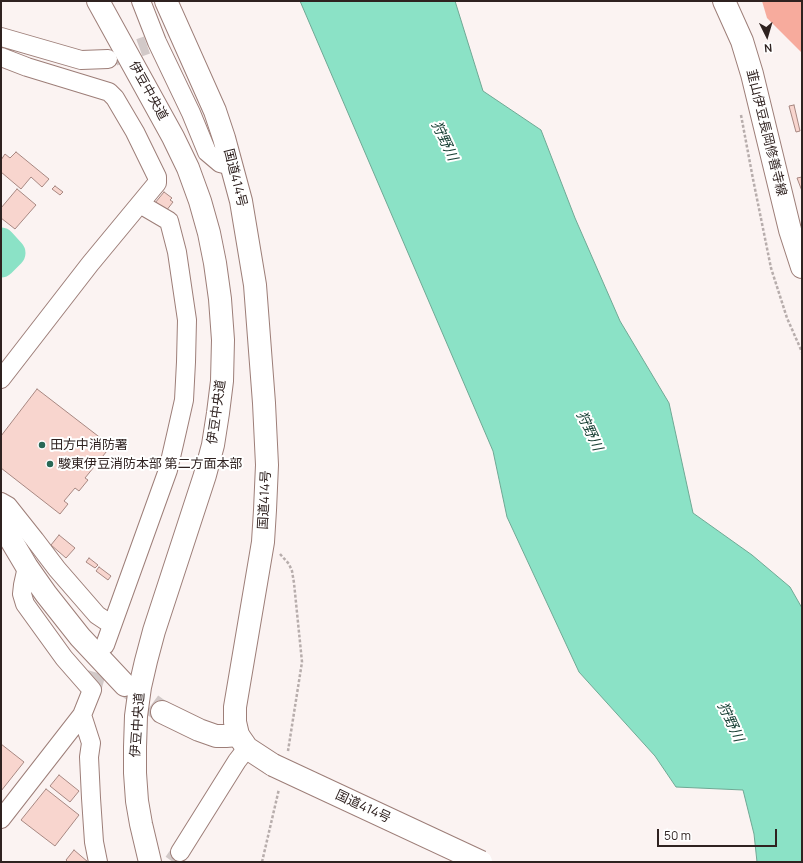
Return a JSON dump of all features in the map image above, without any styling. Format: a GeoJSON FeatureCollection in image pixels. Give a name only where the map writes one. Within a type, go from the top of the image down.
{"type":"FeatureCollection","features":[{"type":"Feature","properties":{"kind":"main road","name":"伊豆中央道"},"geometry":{"type":"LineString","coordinates":[[98,1],[173,137],[188,168],[200,201],[209,233],[220,299],[222,381],[213,445],[205,475],[148,654],[140,687],[136,716],[134,747],[137,801],[142,831],[150,862]]}},
{"type":"Feature","properties":{"kind":"main road","name":"伊豆中央道"},"geometry":{"type":"LineString","coordinates":[[108,1],[181,133],[196,166],[208,198],[217,230],[224,262],[229,298],[231,340],[230,383],[225,429],[212,479],[163,633],[149,689],[145,717],[143,754],[146,800],[152,838],[158,862]]}},
{"type":"Feature","properties":{"kind":"main road","name":"国道414号"},"geometry":{"type":"LineString","coordinates":[[166,1],[215,111],[242,201],[255,284],[267,465],[263,542],[235,708],[235,722],[242,741],[481,862]]}},
{"type":"Feature","properties":{"kind":"main road","name":"韮山伊豆長岡修善寺線"},"geometry":{"type":"LineString","coordinates":[[724,1],[742,41],[752,74],[790,230],[802,267]]}},
{"type":"Feature","properties":{"kind":"main road"},"geometry":{"type":"LineString","coordinates":[[1,523],[27,567],[46,594],[80,637],[125,685]]}},
{"type":"Feature","properties":{"kind":"main road"},"geometry":{"type":"LineString","coordinates":[[162,712],[199,730],[216,736],[226,736],[242,741]]}},
{"type":"Feature","properties":{"kind":"street"},"geometry":{"type":"LineString","coordinates":[[141,1],[152,43],[192,113],[207,152],[220,163],[232,166]]}},
{"type":"Feature","properties":{"kind":"street"},"geometry":{"type":"LineString","coordinates":[[1,37],[81,60],[108,59]]}},
{"type":"Feature","properties":{"kind":"street"},"geometry":{"type":"LineString","coordinates":[[1,57],[27,67],[109,92],[115,98],[135,132],[157,177],[157,183],[90,264],[1,379]]}},
{"type":"Feature","properties":{"kind":"street"},"geometry":{"type":"LineString","coordinates":[[105,645],[168,470],[178,431],[185,392],[187,320],[176,252],[169,221],[140,204]]}},
{"type":"Feature","properties":{"kind":"street"},"geometry":{"type":"LineString","coordinates":[[1,502],[8,506],[57,569],[97,615],[112,625]]}},
{"type":"Feature","properties":{"kind":"street"},"geometry":{"type":"LineString","coordinates":[[1,820],[82,715],[92,690],[64,658],[25,604],[22,594],[27,567]]}},
{"type":"Feature","properties":{"kind":"street"},"geometry":{"type":"LineString","coordinates":[[82,715],[91,743],[89,757],[90,798],[94,842],[98,862]]}},
{"type":"Feature","properties":{"kind":"street"},"geometry":{"type":"LineString","coordinates":[[180,852],[237,761],[242,741]]}},
{"type":"Feature","properties":{"kind":"path"},"geometry":{"type":"LineString","coordinates":[[740,111],[771,268],[787,318],[802,352]]}},
{"type":"Feature","properties":{"kind":"path"},"geometry":{"type":"LineString","coordinates":[[263,542],[282,556],[289,564],[292,571],[302,662],[280,760]]}},
{"type":"Feature","properties":{"kind":"path"},"geometry":{"type":"LineString","coordinates":[[262,862],[280,786]]}},
{"type":"Feature","properties":{"kind":"shaded area"},"geometry":{"type":"Polygon","coordinates":[[[762,1],[802,1],[802,53],[767,18],[762,1]]]}},
{"type":"Feature","properties":{"kind":"water","name":"狩野川"},"geometry":{"type":"Polygon","coordinates":[[[300,1],[455,1],[483,91],[541,130],[575,218],[620,321],[669,403],[693,513],[752,555],[790,587],[802,608],[802,862],[757,862],[754,834],[743,790],[676,787],[655,756],[579,672],[507,517],[493,451],[300,1]]]}},
{"type":"Feature","properties":{"kind":"building"},"geometry":{"type":"Polygon","coordinates":[[[794,105],[800,131],[796,132],[789,106],[794,105]]]}},
{"type":"Feature","properties":{"kind":"building"},"geometry":{"type":"Polygon","coordinates":[[[16,152],[49,179],[42,187],[31,177],[21,189],[1,172],[1,160],[5,154],[10,158],[16,152]]]}},
{"type":"Feature","properties":{"kind":"building"},"geometry":{"type":"Polygon","coordinates":[[[802,177],[802,191],[797,178],[802,177]]]}},
{"type":"Feature","properties":{"kind":"building"},"geometry":{"type":"Polygon","coordinates":[[[55,186],[63,192],[60,195],[52,189],[55,186]]]}},
{"type":"Feature","properties":{"kind":"building"},"geometry":{"type":"Polygon","coordinates":[[[17,189],[36,205],[15,229],[1,218],[1,208],[17,189]]]}},
{"type":"Feature","properties":{"kind":"building"},"geometry":{"type":"Polygon","coordinates":[[[164,192],[172,198],[170,200],[173,202],[166,211],[155,203],[164,192]]]}},
{"type":"Feature","properties":{"kind":"building"},"geometry":{"type":"Polygon","coordinates":[[[37,389],[111,446],[85,478],[88,480],[79,491],[75,488],[64,501],[68,504],[60,514],[1,468],[1,436],[37,389]]]}},
{"type":"Feature","properties":{"kind":"building"},"geometry":{"type":"Polygon","coordinates":[[[59,535],[75,548],[66,558],[51,545],[59,535]]]}},
{"type":"Feature","properties":{"kind":"building"},"geometry":{"type":"Polygon","coordinates":[[[89,558],[98,565],[95,568],[86,562],[89,558]]]}},
{"type":"Feature","properties":{"kind":"building"},"geometry":{"type":"Polygon","coordinates":[[[99,567],[111,576],[108,580],[96,571],[99,567]]]}},
{"type":"Feature","properties":{"kind":"building"},"geometry":{"type":"Polygon","coordinates":[[[1,744],[24,762],[1,791],[1,744]]]}},
{"type":"Feature","properties":{"kind":"building"},"geometry":{"type":"Polygon","coordinates":[[[59,775],[79,791],[70,802],[50,786],[59,775]]]}},
{"type":"Feature","properties":{"kind":"building"},"geometry":{"type":"Polygon","coordinates":[[[46,789],[79,815],[55,846],[21,820],[46,789]]]}},
{"type":"Feature","properties":{"kind":"building"},"geometry":{"type":"Polygon","coordinates":[[[74,850],[88,862],[68,862],[66,860],[74,850]]]}},
{"type":"Feature","properties":{"kind":"waterway"},"geometry":{"type":"LineString","coordinates":[[1,242],[11,253],[1,263]]}},
{"type":"Feature","properties":{"kind":"tunnel"},"geometry":{"type":"LineString","coordinates":[[114,57],[147,45]]}},
{"type":"Feature","properties":{"kind":"tunnel"},"geometry":{"type":"LineString","coordinates":[[92,690],[104,648]]}},
{"type":"Feature","properties":{"kind":"tunnel"},"geometry":{"type":"LineString","coordinates":[[125,685],[162,712]]}},
{"type":"Feature","properties":{"kind":"tunnel"},"geometry":{"type":"LineString","coordinates":[[173,862],[180,852]]}},
{"type":"Feature","properties":{"kind":"place","name":"田方中消防署"},"geometry":{"type":"Point","coordinates":[42,445]}},
{"type":"Feature","properties":{"kind":"place","name":"駿東伊豆消防本部 第二方面本部"},"geometry":{"type":"Point","coordinates":[50,464]}}]}
